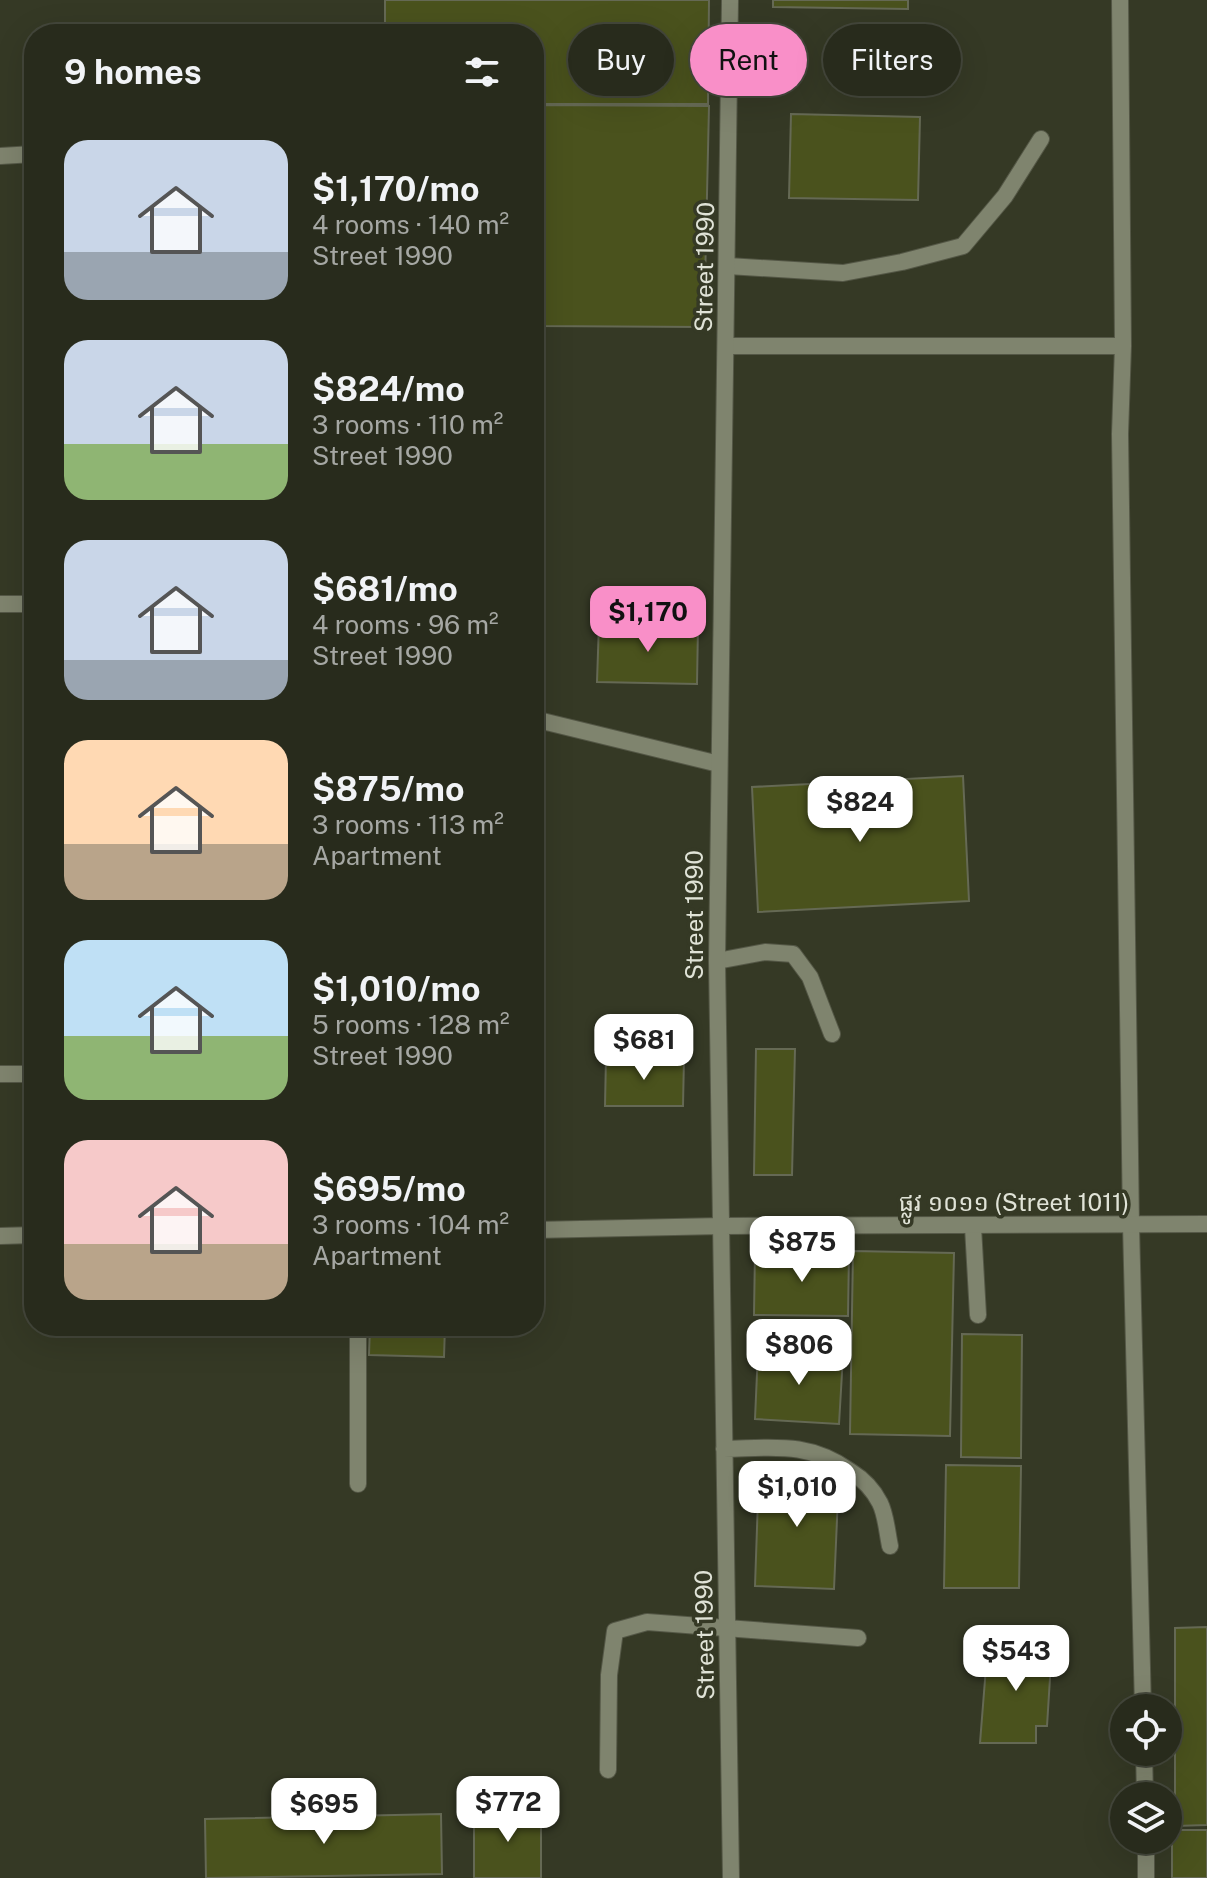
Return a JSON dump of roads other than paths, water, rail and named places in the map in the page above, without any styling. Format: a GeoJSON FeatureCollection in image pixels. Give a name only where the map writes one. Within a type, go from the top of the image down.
{"type":"FeatureCollection","features":[{"type":"Feature","properties":{"kind":"street","name":"Street 1990"},"geometry":{"type":"LineString","coordinates":[[730,0],[717,961],[731,1878]]}},
{"type":"Feature","properties":{"kind":"street"},"geometry":{"type":"LineString","coordinates":[[1120,0],[1123,346],[1120,434],[1131,1225],[1143,1694]]}},
{"type":"Feature","properties":{"kind":"street"},"geometry":{"type":"LineString","coordinates":[[728,266],[843,273],[963,246],[1005,196],[1041,139]]}},
{"type":"Feature","properties":{"kind":"street"},"geometry":{"type":"LineString","coordinates":[[0,156],[24,155]]}},
{"type":"Feature","properties":{"kind":"street"},"geometry":{"type":"LineString","coordinates":[[727,346],[1123,346]]}},
{"type":"Feature","properties":{"kind":"street"},"geometry":{"type":"LineString","coordinates":[[0,604],[24,604]]}},
{"type":"Feature","properties":{"kind":"street"},"geometry":{"type":"LineString","coordinates":[[544,721],[719,764]]}},
{"type":"Feature","properties":{"kind":"street"},"geometry":{"type":"LineString","coordinates":[[717,961],[765,952],[793,954],[810,977],[832,1034]]}},
{"type":"Feature","properties":{"kind":"street"},"geometry":{"type":"LineString","coordinates":[[0,1074],[24,1074]]}},
{"type":"Feature","properties":{"kind":"street","name":"ផ្លូវ ១០១១ (Street 1011)"},"geometry":{"type":"LineString","coordinates":[[544,1230],[1207,1224]]}},
{"type":"Feature","properties":{"kind":"street"},"geometry":{"type":"LineString","coordinates":[[973,1227],[978,1315]]}},
{"type":"Feature","properties":{"kind":"street"},"geometry":{"type":"LineString","coordinates":[[0,1236],[24,1235]]}},
{"type":"Feature","properties":{"kind":"street"},"geometry":{"type":"LineString","coordinates":[[358,1336],[358,1484]]}},
{"type":"Feature","properties":{"kind":"street"},"geometry":{"type":"LineString","coordinates":[[724,1449],[793,1448],[819,1452],[865,1481],[880,1503],[890,1546]]}},
{"type":"Feature","properties":{"kind":"street"},"geometry":{"type":"LineString","coordinates":[[608,1770],[609,1675],[615,1631],[647,1622],[858,1638]]}},
{"type":"Feature","properties":{"kind":"street"},"geometry":{"type":"LineString","coordinates":[[1146,1854],[1146,1878]]}}]}
